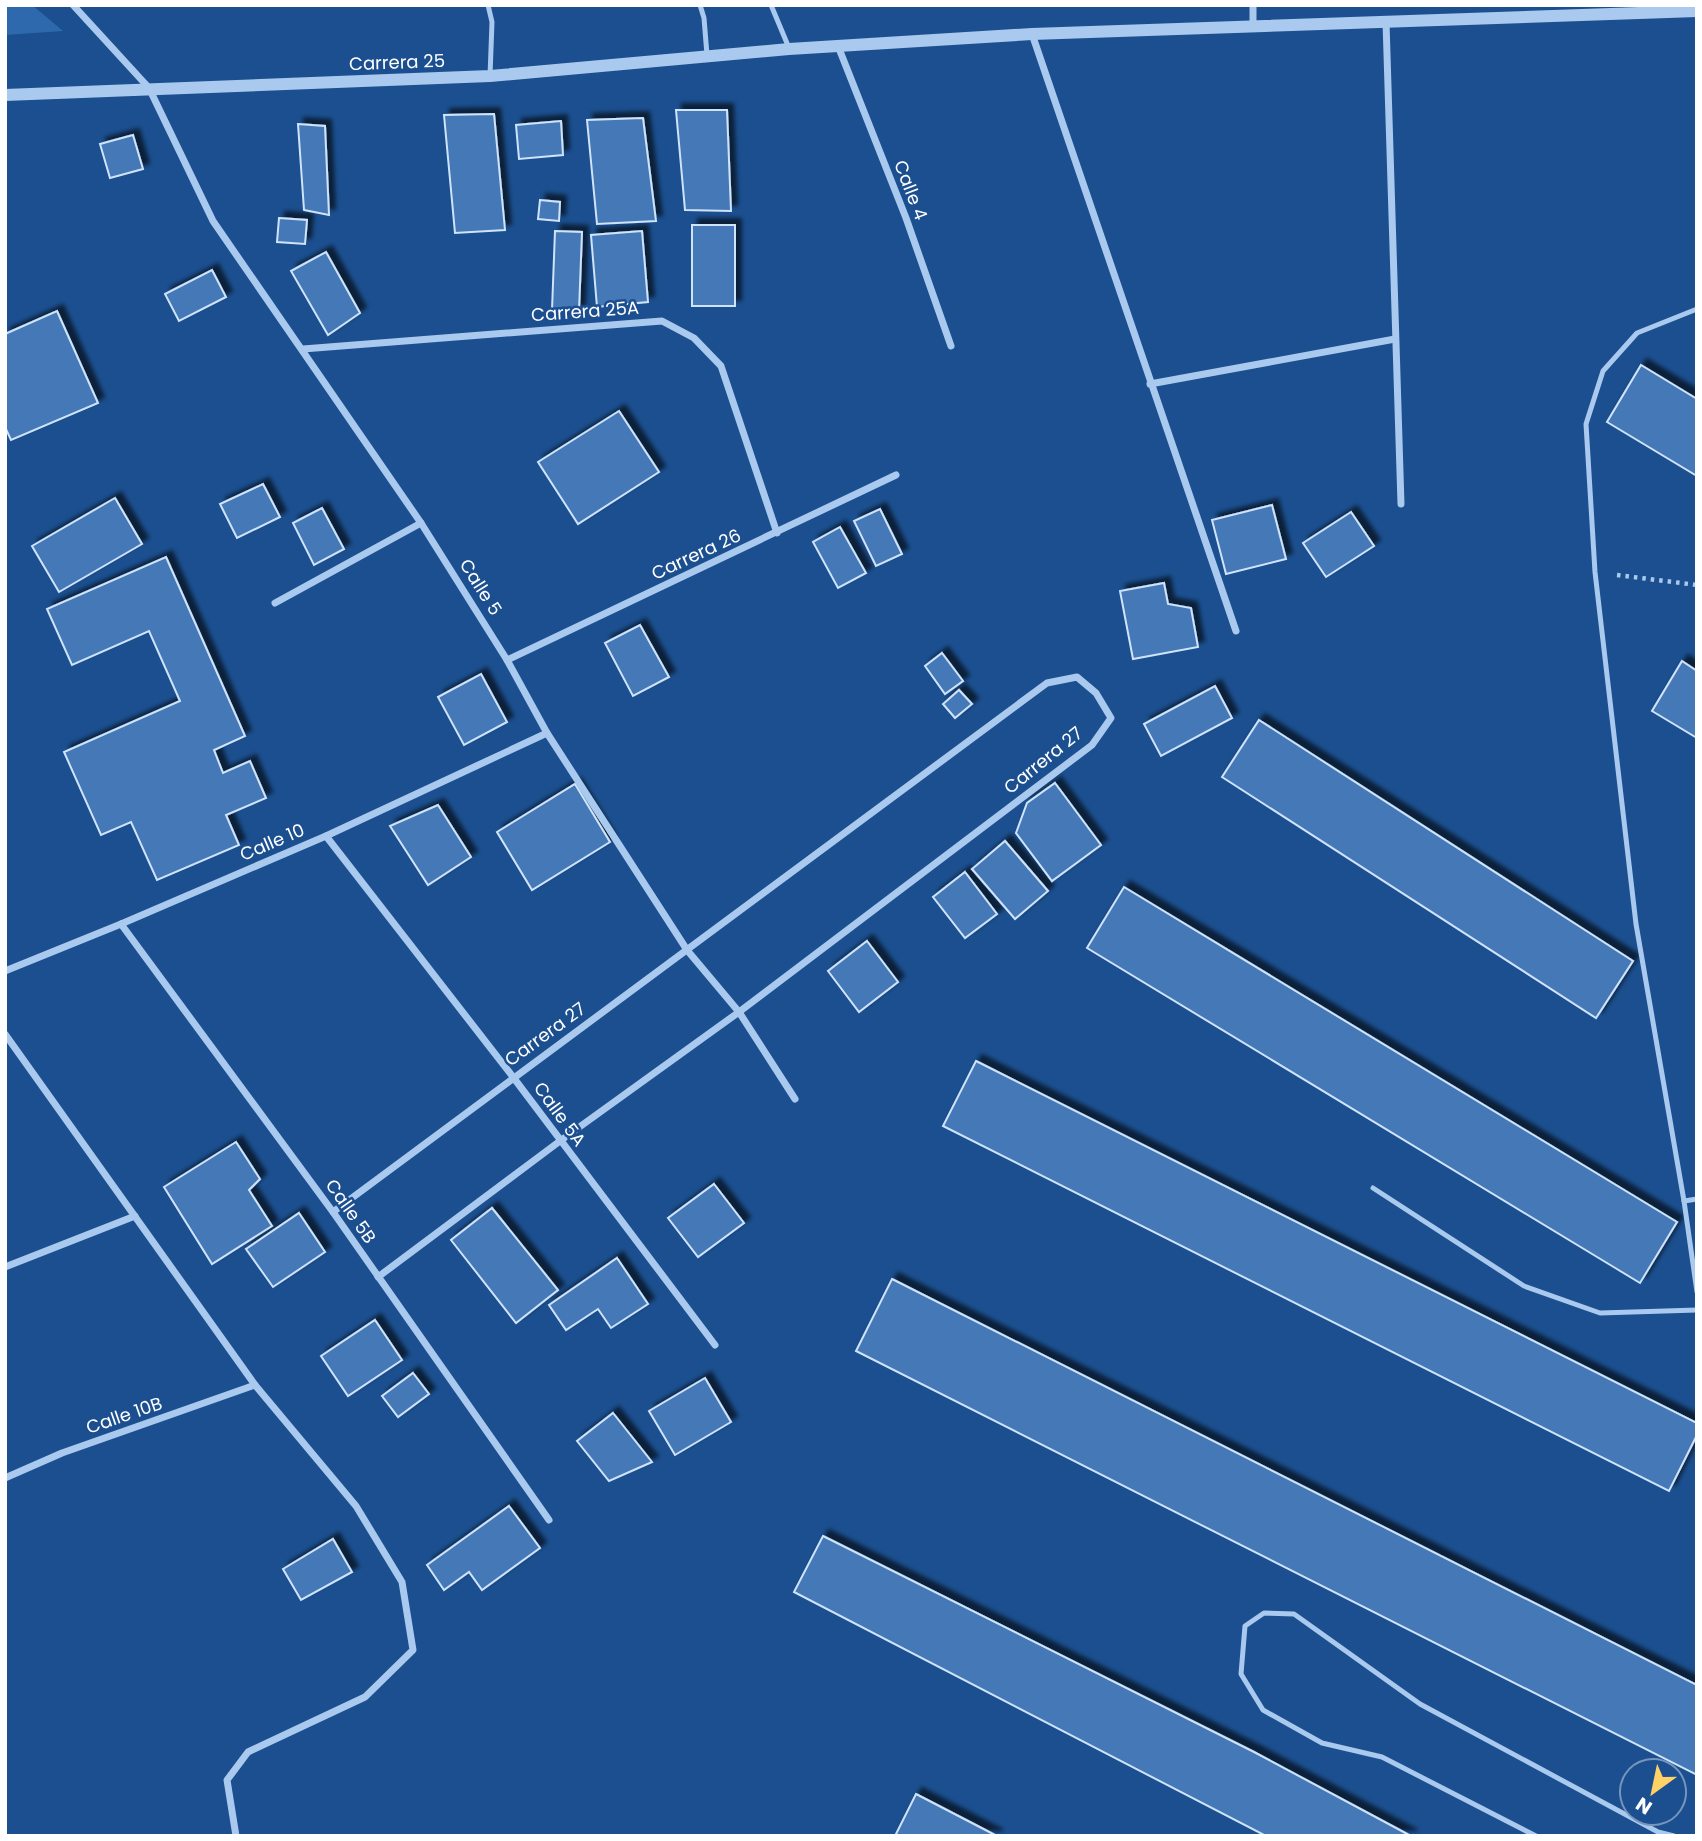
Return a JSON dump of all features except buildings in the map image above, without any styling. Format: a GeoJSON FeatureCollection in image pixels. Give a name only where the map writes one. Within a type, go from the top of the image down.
{"type":"FeatureCollection","features":[{"type":"Feature","properties":{"kind":"street","name":"Calle 5"},"geometry":{"type":"LineString","coordinates":[[73,5],[149,88],[213,220],[421,523],[507,660],[547,733],[687,950],[739,1012],[794,1099]]}},
{"type":"Feature","properties":{"kind":"street"},"geometry":{"type":"LineString","coordinates":[[1253,5],[1253,27]]}},
{"type":"Feature","properties":{"kind":"street","name":"Carrera 25"},"geometry":{"type":"LineString","coordinates":[[5,95],[490,76],[708,55],[1032,34],[1697,11]]}},
{"type":"Feature","properties":{"kind":"street"},"geometry":{"type":"LineString","coordinates":[[1387,22],[1401,504]]}},
{"type":"Feature","properties":{"kind":"street"},"geometry":{"type":"LineString","coordinates":[[1032,34],[1236,631]]}},
{"type":"Feature","properties":{"kind":"street","name":"Calle 4"},"geometry":{"type":"LineString","coordinates":[[838,46],[906,218],[951,346]]}},
{"type":"Feature","properties":{"kind":"street","name":"Carrera 25A"},"geometry":{"type":"LineString","coordinates":[[303,349],[662,321],[694,338],[721,366],[777,533]]}},
{"type":"Feature","properties":{"kind":"street"},"geometry":{"type":"LineString","coordinates":[[1150,384],[1395,339]]}},
{"type":"Feature","properties":{"kind":"street","name":"Carrera 26"},"geometry":{"type":"LineString","coordinates":[[507,660],[897,475]]}},
{"type":"Feature","properties":{"kind":"street"},"geometry":{"type":"LineString","coordinates":[[275,603],[421,523]]}},
{"type":"Feature","properties":{"kind":"street","name":"Carrera 27"},"geometry":{"type":"LineString","coordinates":[[333,1212],[1047,683],[1077,677],[1096,693],[1111,718],[1091,745],[739,1012],[560,1141],[379,1277]]}},
{"type":"Feature","properties":{"kind":"street","name":"Calle 10"},"geometry":{"type":"LineString","coordinates":[[5,971],[326,836],[547,733]]}},
{"type":"Feature","properties":{"kind":"street","name":"Calle 5A"},"geometry":{"type":"LineString","coordinates":[[326,836],[513,1077],[715,1345]]}},
{"type":"Feature","properties":{"kind":"street","name":"Calle 5B"},"geometry":{"type":"LineString","coordinates":[[121,924],[333,1212],[549,1520]]}},
{"type":"Feature","properties":{"kind":"street"},"geometry":{"type":"LineString","coordinates":[[5,1034],[256,1385],[356,1506],[402,1582],[413,1650],[365,1697],[248,1752],[227,1780],[236,1836]]}},
{"type":"Feature","properties":{"kind":"street"},"geometry":{"type":"LineString","coordinates":[[5,1052],[14,1048]]}},
{"type":"Feature","properties":{"kind":"street"},"geometry":{"type":"LineString","coordinates":[[5,1267],[135,1216]]}},
{"type":"Feature","properties":{"kind":"street","name":"Calle 10B"},"geometry":{"type":"LineString","coordinates":[[5,1478],[62,1453],[256,1385]]}},
{"type":"Feature","properties":{"kind":"lane"},"geometry":{"type":"LineString","coordinates":[[488,5],[492,22],[490,76]]}},
{"type":"Feature","properties":{"kind":"lane"},"geometry":{"type":"LineString","coordinates":[[700,5],[708,55]]}},
{"type":"Feature","properties":{"kind":"lane"},"geometry":{"type":"LineString","coordinates":[[772,5],[789,49]]}},
{"type":"Feature","properties":{"kind":"lane"},"geometry":{"type":"LineString","coordinates":[[1697,309],[1637,333],[1603,371],[1586,424],[1595,572],[1636,924],[1697,1292]]}},
{"type":"Feature","properties":{"kind":"lane"},"geometry":{"type":"LineString","coordinates":[[1373,1188],[1524,1286],[1600,1313],[1697,1310]]}},
{"type":"Feature","properties":{"kind":"lane"},"geometry":{"type":"LineString","coordinates":[[1684,1201],[1697,1199]]}},
{"type":"Feature","properties":{"kind":"lane"},"geometry":{"type":"LineString","coordinates":[[1536,1836],[1382,1757],[1322,1743],[1263,1710],[1241,1674],[1245,1626],[1264,1612],[1294,1614],[1420,1704],[1658,1832],[1674,1836]]}},
{"type":"Feature","properties":{"kind":"path"},"geometry":{"type":"LineString","coordinates":[[1595,572],[1697,585]]}},
{"type":"Feature","properties":{"kind":"shaded area"},"geometry":{"type":"Polygon","coordinates":[[[5,5],[32,5],[63,31],[5,35],[5,5]]]}}]}
